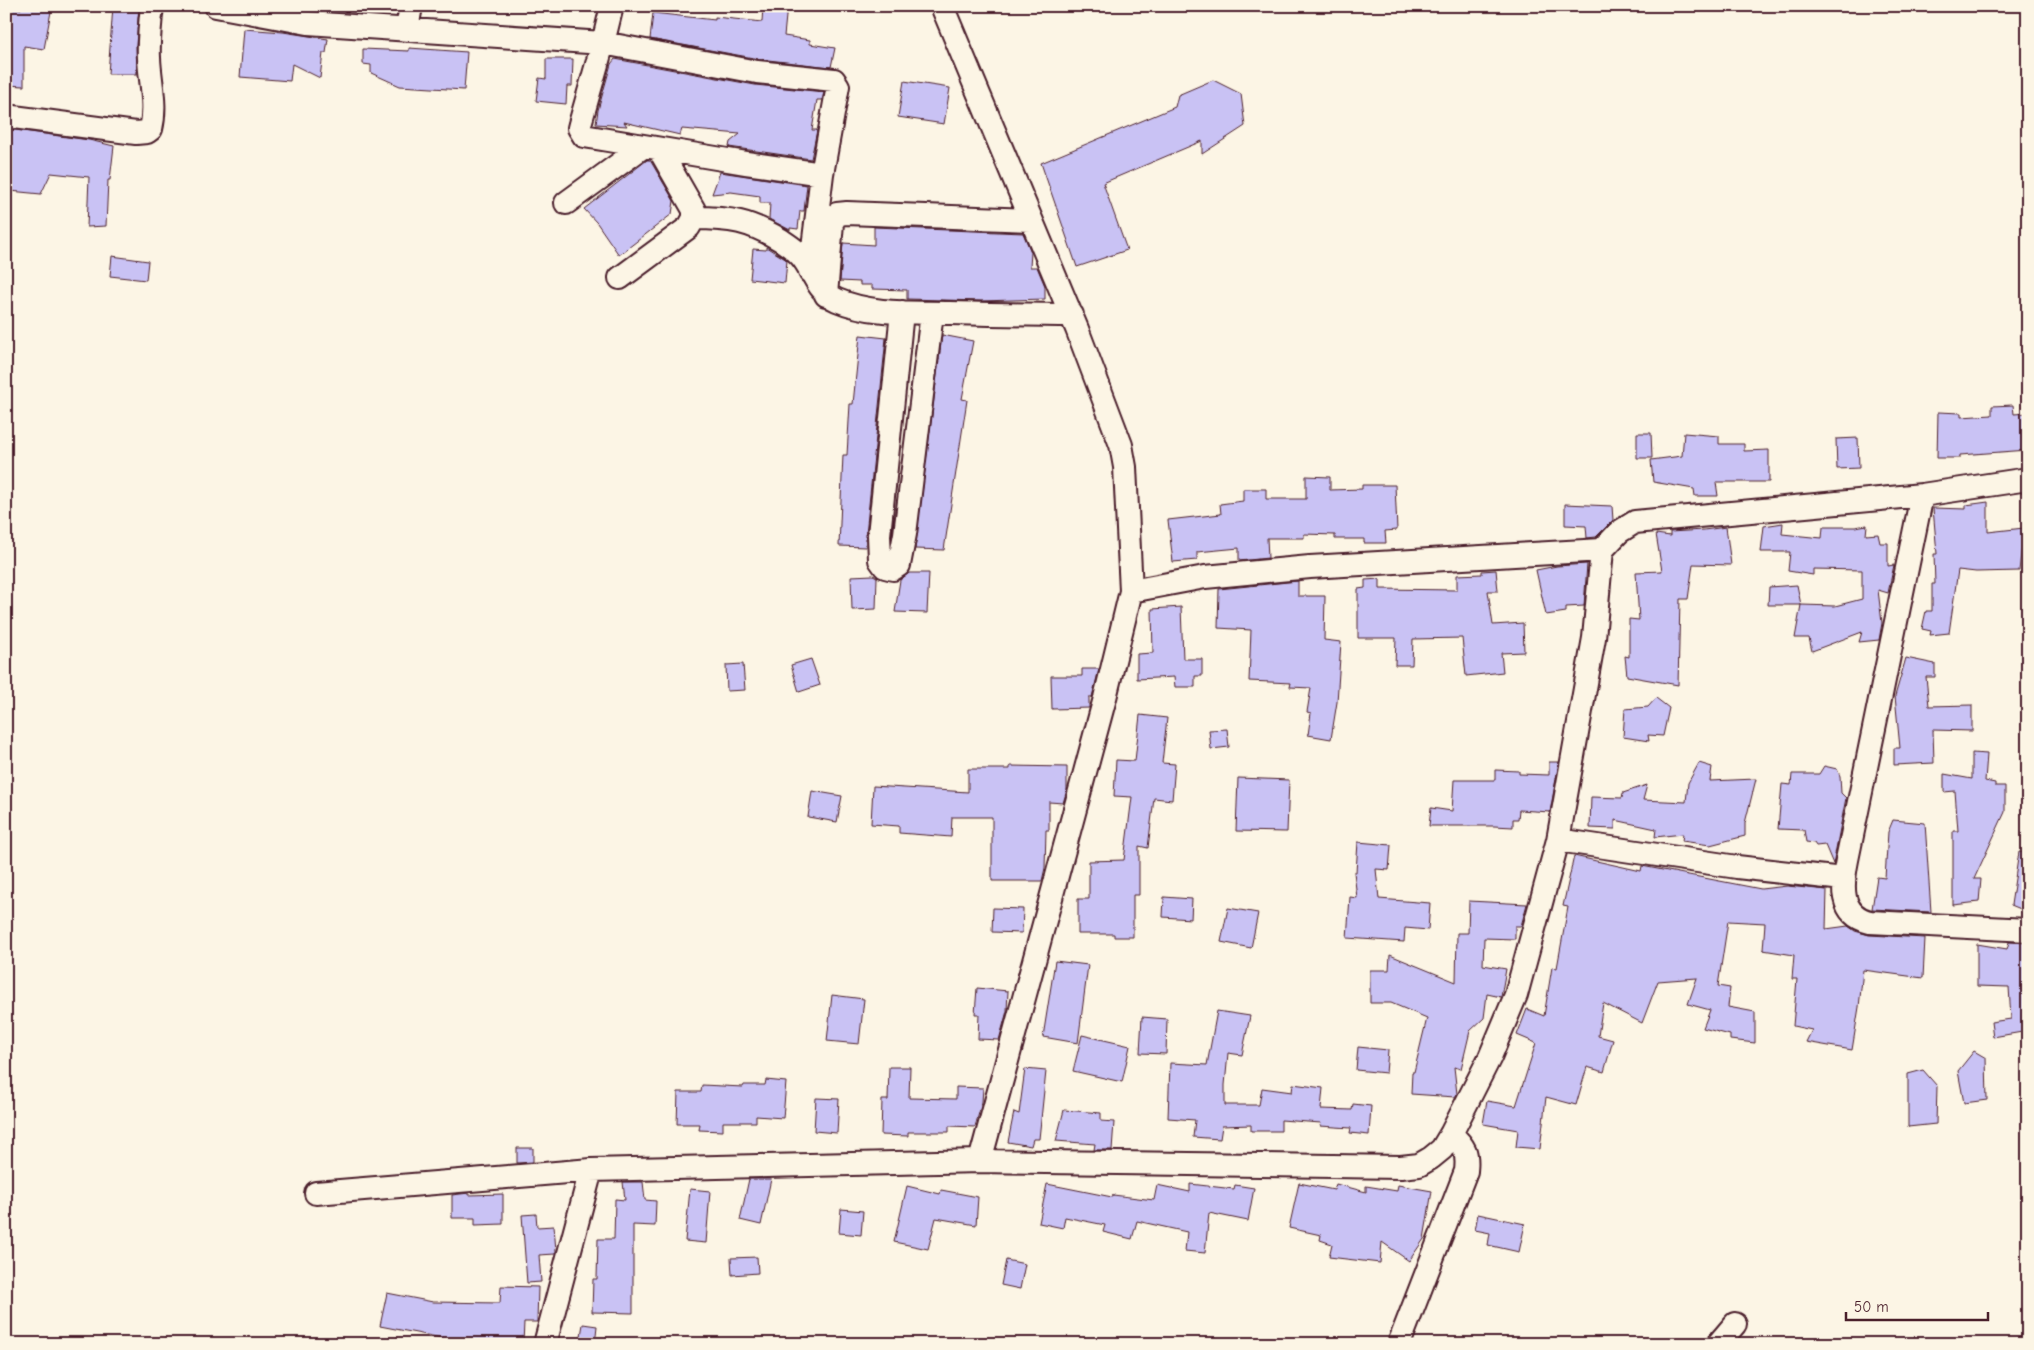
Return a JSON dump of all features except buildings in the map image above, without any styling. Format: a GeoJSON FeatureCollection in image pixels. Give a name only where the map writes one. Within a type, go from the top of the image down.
{"type":"FeatureCollection","features":[{"type":"Feature","properties":{"kind":"street"},"geometry":{"type":"LineString","coordinates":[[6,116],[136,133],[152,129],[154,110],[149,48],[152,6]]}},
{"type":"Feature","properties":{"kind":"street"},"geometry":{"type":"LineString","coordinates":[[216,6],[308,23],[604,43],[757,72],[834,80],[838,86],[822,174],[810,272]]}},
{"type":"Feature","properties":{"kind":"street"},"geometry":{"type":"LineString","coordinates":[[407,29],[411,6]]}},
{"type":"Feature","properties":{"kind":"street"},"geometry":{"type":"LineString","coordinates":[[612,6],[604,43],[580,124],[581,134],[589,138],[822,174]]}},
{"type":"Feature","properties":{"kind":"street"},"geometry":{"type":"LineString","coordinates":[[942,6],[1030,220],[1072,316],[1121,445],[1125,468],[1132,591],[980,1162]]}},
{"type":"Feature","properties":{"kind":"street"},"geometry":{"type":"LineString","coordinates":[[566,203],[652,148]]}},
{"type":"Feature","properties":{"kind":"street"},"geometry":{"type":"LineString","coordinates":[[620,278],[689,227],[694,218],[694,210],[652,148]]}},
{"type":"Feature","properties":{"kind":"street"},"geometry":{"type":"LineString","coordinates":[[826,295],[832,223],[837,214],[1030,220]]}},
{"type":"Feature","properties":{"kind":"street"},"geometry":{"type":"LineString","coordinates":[[694,218],[744,222],[762,228],[793,248],[804,259],[810,272],[826,295],[870,310],[1072,316]]}},
{"type":"Feature","properties":{"kind":"street"},"geometry":{"type":"LineString","coordinates":[[902,312],[880,535],[880,560],[886,567],[893,569],[899,565],[905,534],[932,313]]}},
{"type":"Feature","properties":{"kind":"street"},"geometry":{"type":"LineString","coordinates":[[316,1193],[590,1170],[980,1162],[1401,1168],[1418,1165],[1442,1149],[1451,1134],[1490,1057],[1516,995],[1558,840],[1594,638],[1602,550],[1619,532],[1635,522],[1922,495],[2028,479]]}},
{"type":"Feature","properties":{"kind":"street"},"geometry":{"type":"LineString","coordinates":[[1922,495],[1843,879],[1846,901],[1851,913],[1860,920],[2028,930]]}},
{"type":"Feature","properties":{"kind":"street"},"geometry":{"type":"LineString","coordinates":[[1132,591],[1205,577],[1310,567],[1602,550]]}},
{"type":"Feature","properties":{"kind":"street"},"geometry":{"type":"LineString","coordinates":[[1558,840],[1737,867],[1843,879]]}},
{"type":"Feature","properties":{"kind":"street"},"geometry":{"type":"LineString","coordinates":[[1399,1344],[1466,1171],[1467,1156],[1465,1150],[1462,1144],[1451,1134]]}},
{"type":"Feature","properties":{"kind":"street"},"geometry":{"type":"LineString","coordinates":[[545,1344],[590,1170]]}},
{"type":"Feature","properties":{"kind":"street"},"geometry":{"type":"LineString","coordinates":[[1718,1344],[1736,1324]]}}]}
